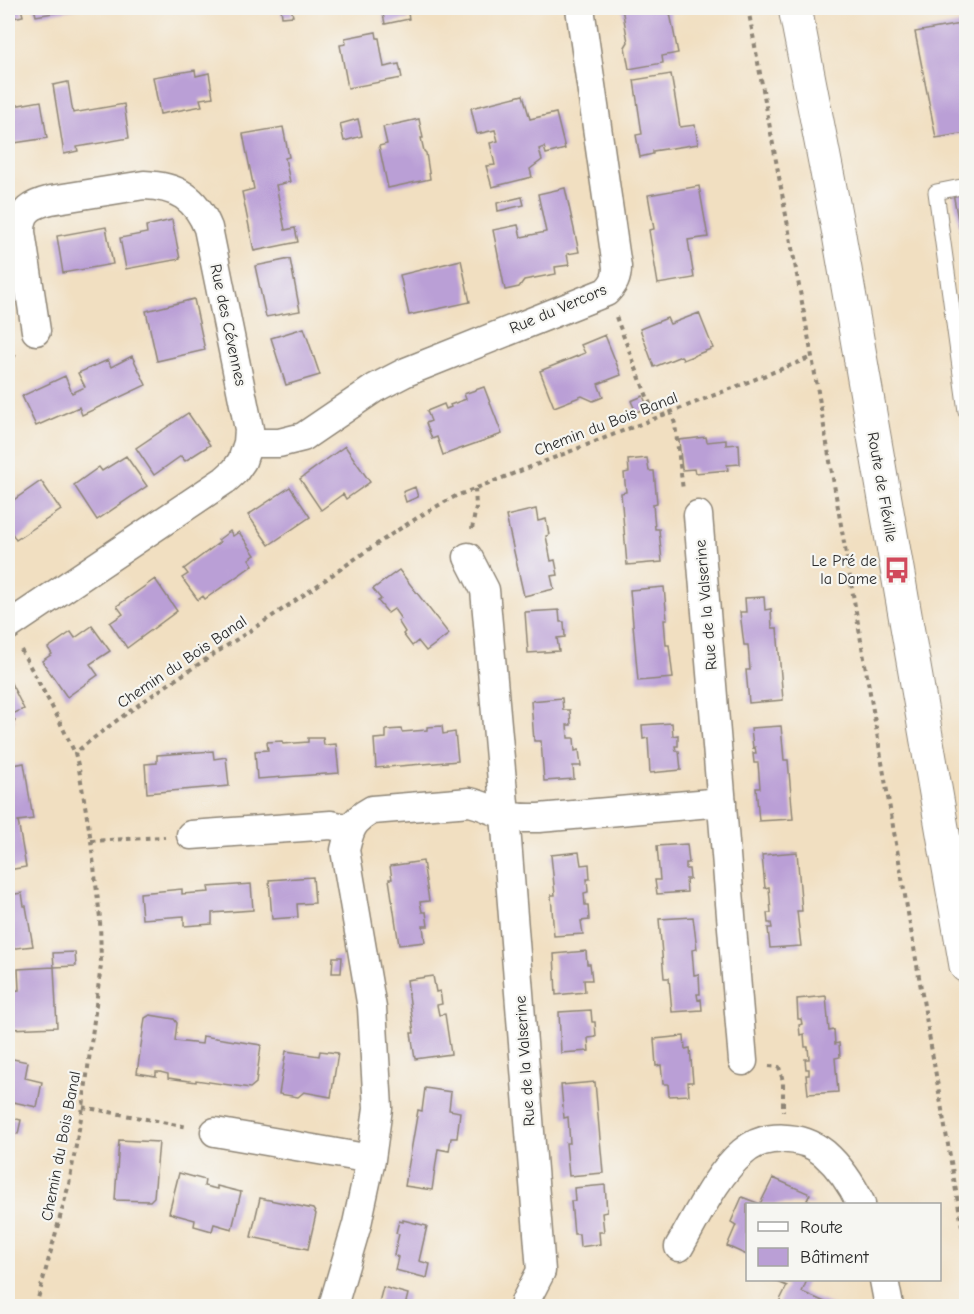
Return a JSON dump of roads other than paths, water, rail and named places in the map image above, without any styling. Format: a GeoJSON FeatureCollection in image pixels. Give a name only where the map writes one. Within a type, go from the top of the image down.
{"type":"FeatureCollection","features":[{"type":"Feature","properties":{"kind":"street","name":"Rue du Vercors"},"geometry":{"type":"LineString","coordinates":[[248,443],[279,443],[303,437],[375,388],[406,372],[606,292],[617,278],[580,8]]}},
{"type":"Feature","properties":{"kind":"street","name":"Route de Fléville"},"geometry":{"type":"LineString","coordinates":[[795,8],[838,229],[966,966]]}},
{"type":"Feature","properties":{"kind":"street","name":"Rue des Cévennes"},"geometry":{"type":"LineString","coordinates":[[8,626],[225,480],[238,466],[248,443],[247,410],[208,228],[198,209],[188,198],[173,189],[158,185],[144,185],[51,200],[38,203],[27,210],[21,222],[21,232],[36,331]]}},
{"type":"Feature","properties":{"kind":"street","name":"Rue de la Valserine"},"geometry":{"type":"LineString","coordinates":[[698,515],[743,1061]]}},
{"type":"Feature","properties":{"kind":"street","name":"Rue de la Valserine"},"geometry":{"type":"LineString","coordinates":[[468,556],[485,590],[541,1271],[525,1302]]}},
{"type":"Feature","properties":{"kind":"street"},"geometry":{"type":"LineString","coordinates":[[333,1306],[357,1224],[371,1159],[378,1108],[372,1008],[345,850],[350,829],[359,817],[372,810],[470,802],[484,805],[505,815],[539,818],[722,802]]}},
{"type":"Feature","properties":{"kind":"street"},"geometry":{"type":"LineString","coordinates":[[191,835],[331,825],[350,829]]}},
{"type":"Feature","properties":{"kind":"street"},"geometry":{"type":"LineString","coordinates":[[215,1132],[371,1159]]}},
{"type":"Feature","properties":{"kind":"street"},"geometry":{"type":"LineString","coordinates":[[679,1246],[729,1166],[745,1150],[763,1141],[782,1137],[802,1142],[822,1151],[839,1168],[860,1203]]}},
{"type":"Feature","properties":{"kind":"street"},"geometry":{"type":"LineString","coordinates":[[884,1281],[889,1306]]}},
{"type":"Feature","properties":{"kind":"lane"},"geometry":{"type":"LineString","coordinates":[[966,186],[936,192],[966,411]]}},
{"type":"Feature","properties":{"kind":"place","name":"Le Pré de la Dame"},"geometry":{"type":"Point","coordinates":[897,570]}}]}
